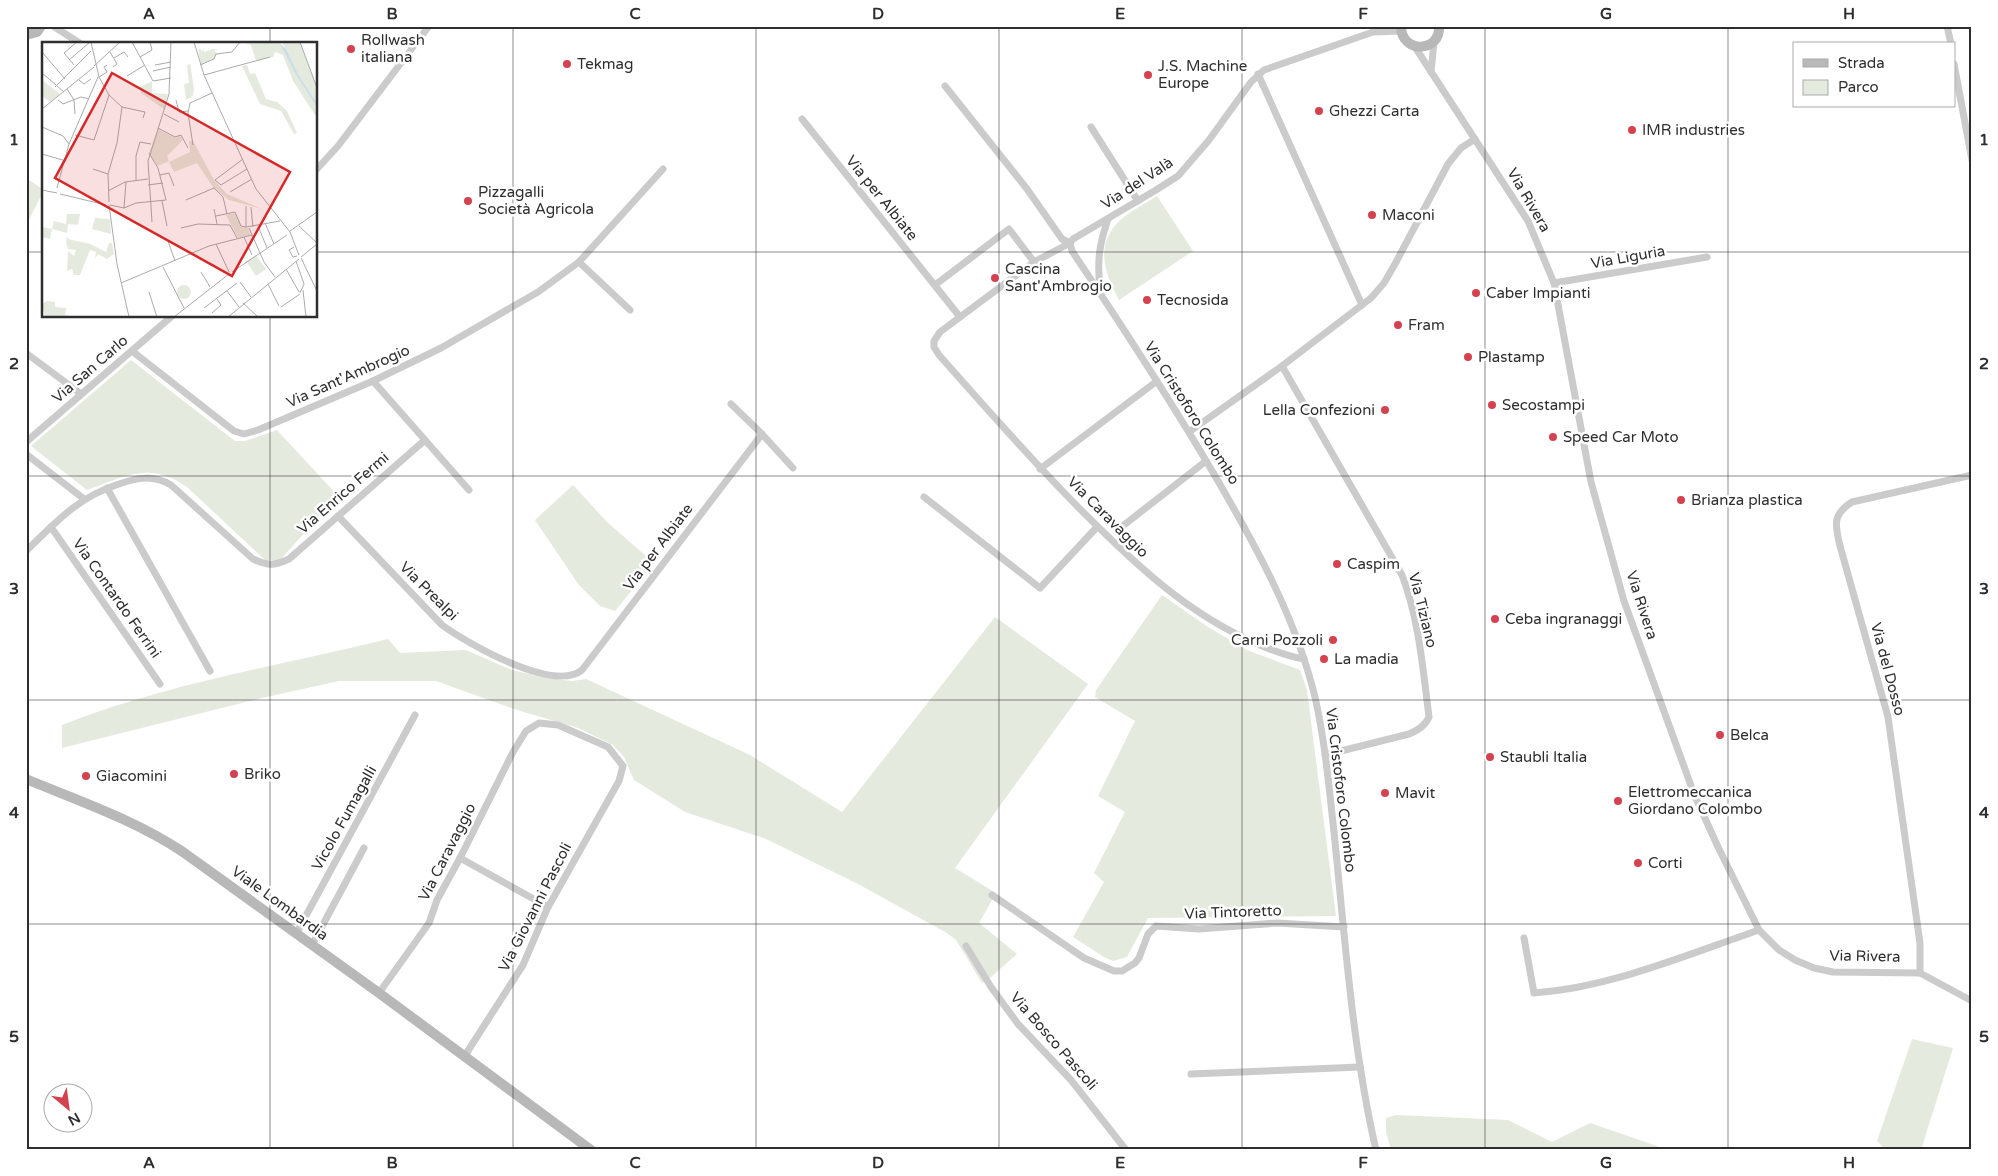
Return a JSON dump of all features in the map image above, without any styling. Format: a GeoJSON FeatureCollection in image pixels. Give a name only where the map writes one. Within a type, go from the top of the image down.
{"type":"FeatureCollection","features":[{"type":"Feature","properties":{"kind":"main road"},"geometry":{"type":"LineString","coordinates":[[26,35],[37,32],[41,26]]}},
{"type":"Feature","properties":{"kind":"main road"},"geometry":{"type":"LineString","coordinates":[[1401,28],[1406,41],[1415,47],[1425,47],[1434,42],[1440,27]]}},
{"type":"Feature","properties":{"kind":"main road","name":"Viale Lombardia"},"geometry":{"type":"LineString","coordinates":[[26,779],[108,812],[163,840],[202,865],[591,1150]]}},
{"type":"Feature","properties":{"kind":"street"},"geometry":{"type":"LineString","coordinates":[[53,26],[78,42]]}},
{"type":"Feature","properties":{"kind":"street"},"geometry":{"type":"LineString","coordinates":[[318,168],[338,146],[429,26]]}},
{"type":"Feature","properties":{"kind":"street","name":"Via del Valà"},"geometry":{"type":"LineString","coordinates":[[1373,32],[1380,26]]}},
{"type":"Feature","properties":{"kind":"street"},"geometry":{"type":"LineString","coordinates":[[1947,26],[1950,42]]}},
{"type":"Feature","properties":{"kind":"street","name":"Via del Valà"},"geometry":{"type":"LineString","coordinates":[[934,344],[936,336],[1034,262],[1070,243],[1073,239],[1167,184],[1186,168],[1258,74],[1282,62],[1373,32],[1401,28]]}},
{"type":"Feature","properties":{"kind":"street"},"geometry":{"type":"LineString","coordinates":[[1431,73],[1434,42]]}},
{"type":"Feature","properties":{"kind":"street","name":"Via Rivera"},"geometry":{"type":"LineString","coordinates":[[1415,47],[1528,221],[1554,283],[1591,482],[1624,601],[1694,794],[1714,840],[1759,930],[1779,950],[1795,960],[1814,968],[1834,972],[1920,973],[1972,1001]]}},
{"type":"Feature","properties":{"kind":"street"},"geometry":{"type":"LineString","coordinates":[[1258,74],[1362,305]]}},
{"type":"Feature","properties":{"kind":"street"},"geometry":{"type":"LineString","coordinates":[[1956,75],[1972,160]]}},
{"type":"Feature","properties":{"kind":"street"},"geometry":{"type":"LineString","coordinates":[[945,86],[1027,189],[1062,239],[1070,243],[1072,250],[1100,291]]}},
{"type":"Feature","properties":{"kind":"street","name":"Via per Albiate"},"geometry":{"type":"LineString","coordinates":[[802,120],[960,318]]}},
{"type":"Feature","properties":{"kind":"street"},"geometry":{"type":"LineString","coordinates":[[1091,127],[1138,201]]}},
{"type":"Feature","properties":{"kind":"street"},"geometry":{"type":"LineString","coordinates":[[1189,432],[1282,366],[1362,305],[1379,289],[1389,274],[1448,164],[1461,148],[1475,139]]}},
{"type":"Feature","properties":{"kind":"street"},"geometry":{"type":"LineString","coordinates":[[630,310],[579,262],[663,169]]}},
{"type":"Feature","properties":{"kind":"street","name":"Via Cristoforo Colombo"},"geometry":{"type":"LineString","coordinates":[[1108,219],[1100,242],[1098,258],[1100,291],[1189,432],[1268,570],[1290,620],[1304,659],[1317,709],[1325,754],[1360,1067],[1376,1150]]}},
{"type":"Feature","properties":{"kind":"street"},"geometry":{"type":"LineString","coordinates":[[935,286],[1009,228],[1034,262]]}},
{"type":"Feature","properties":{"kind":"street","name":"Via Liguria"},"geometry":{"type":"LineString","coordinates":[[1554,283],[1707,257]]}},
{"type":"Feature","properties":{"kind":"street","name":"Via Sant'Ambrogio"},"geometry":{"type":"LineString","coordinates":[[132,351],[234,431],[244,434],[278,422],[373,381],[441,348],[538,292],[579,262]]}},
{"type":"Feature","properties":{"kind":"street","name":"Via San Carlo"},"geometry":{"type":"LineString","coordinates":[[26,442],[170,318]]}},
{"type":"Feature","properties":{"kind":"street","name":"Via Caravaggio"},"geometry":{"type":"LineString","coordinates":[[934,344],[939,355],[1040,469],[1156,582],[1201,614],[1249,641],[1304,659]]}},
{"type":"Feature","properties":{"kind":"street"},"geometry":{"type":"LineString","coordinates":[[26,353],[81,394]]}},
{"type":"Feature","properties":{"kind":"street","name":"Via Tiziano"},"geometry":{"type":"LineString","coordinates":[[1282,366],[1402,575],[1407,588],[1419,646],[1429,717],[1426,724],[1419,730],[1409,734],[1325,754]]}},
{"type":"Feature","properties":{"kind":"street"},"geometry":{"type":"LineString","coordinates":[[373,381],[469,490]]}},
{"type":"Feature","properties":{"kind":"street"},"geometry":{"type":"LineString","coordinates":[[1040,469],[1157,382]]}},
{"type":"Feature","properties":{"kind":"street"},"geometry":{"type":"LineString","coordinates":[[731,404],[793,468]]}},
{"type":"Feature","properties":{"kind":"street","name":"Via per Albiate"},"geometry":{"type":"LineString","coordinates":[[574,676],[582,670],[762,434]]}},
{"type":"Feature","properties":{"kind":"street","name":"Via Enrico Fermi"},"geometry":{"type":"LineString","coordinates":[[107,488],[137,478],[160,479],[171,485],[253,559],[267,565],[276,565],[288,558],[426,440]]}},
{"type":"Feature","properties":{"kind":"street"},"geometry":{"type":"LineString","coordinates":[[26,454],[84,499]]}},
{"type":"Feature","properties":{"kind":"street"},"geometry":{"type":"LineString","coordinates":[[1124,525],[1206,461]]}},
{"type":"Feature","properties":{"kind":"street","name":"Via del Dosso"},"geometry":{"type":"LineString","coordinates":[[1920,973],[1920,943],[1888,717],[1840,546],[1836,524],[1840,511],[1852,502],[1972,475]]}},
{"type":"Feature","properties":{"kind":"street"},"geometry":{"type":"LineString","coordinates":[[26,551],[84,499],[107,488],[210,671]]}},
{"type":"Feature","properties":{"kind":"street"},"geometry":{"type":"LineString","coordinates":[[924,498],[1040,588],[1098,527]]}},
{"type":"Feature","properties":{"kind":"street","name":"Via Prealpi"},"geometry":{"type":"LineString","coordinates":[[338,516],[442,625],[455,635],[480,650],[515,665],[561,677],[574,676]]}},
{"type":"Feature","properties":{"kind":"street","name":"Via Contardo Ferrini"},"geometry":{"type":"LineString","coordinates":[[51,527],[160,684]]}},
{"type":"Feature","properties":{"kind":"street","name":"Vicolo Fumagalli"},"geometry":{"type":"LineString","coordinates":[[296,934],[415,715]]}},
{"type":"Feature","properties":{"kind":"street","name":"Via Caravaggio"},"geometry":{"type":"LineString","coordinates":[[379,993],[429,923],[436,900],[460,858],[513,752],[526,731],[539,723]]}},
{"type":"Feature","properties":{"kind":"street","name":"Via Giovanni Pascoli"},"geometry":{"type":"LineString","coordinates":[[464,1057],[523,966],[548,907],[619,781],[623,766],[608,747],[558,725],[539,723]]}},
{"type":"Feature","properties":{"kind":"street"},"geometry":{"type":"LineString","coordinates":[[312,945],[364,848]]}},
{"type":"Feature","properties":{"kind":"street"},"geometry":{"type":"LineString","coordinates":[[460,858],[548,907]]}},
{"type":"Feature","properties":{"kind":"street","name":"Via Tintoretto"},"geometry":{"type":"LineString","coordinates":[[992,895],[1063,945],[1084,958],[1114,971],[1122,970],[1135,963],[1139,958],[1148,934],[1156,926],[1199,928],[1276,923],[1344,927]]}},
{"type":"Feature","properties":{"kind":"street"},"geometry":{"type":"LineString","coordinates":[[1524,938],[1534,993],[1552,992],[1622,977],[1759,930]]}},
{"type":"Feature","properties":{"kind":"street","name":"Via Bosco Pascoli"},"geometry":{"type":"LineString","coordinates":[[966,946],[991,987],[1018,1024],[1071,1080],[1126,1150]]}},
{"type":"Feature","properties":{"kind":"street"},"geometry":{"type":"LineString","coordinates":[[1191,1074],[1360,1067]]}},
{"type":"Feature","properties":{"kind":"green space"},"geometry":{"type":"Polygon","coordinates":[[[26,178],[42,189],[42,194],[26,226],[26,178]]]}},
{"type":"Feature","properties":{"kind":"green space"},"geometry":{"type":"Polygon","coordinates":[[[1157,196],[1193,251],[1119,300],[1109,278],[1104,257],[1108,236],[1124,217],[1157,196]]]}},
{"type":"Feature","properties":{"kind":"green space"},"geometry":{"type":"Polygon","coordinates":[[[131,360],[235,441],[245,441],[277,430],[338,496],[280,560],[265,560],[187,487],[173,479],[149,473],[137,474],[87,490],[31,446],[131,360]]]}},
{"type":"Feature","properties":{"kind":"green space"},"geometry":{"type":"Polygon","coordinates":[[[573,485],[607,522],[654,563],[615,611],[600,606],[579,585],[535,520],[573,485]]]}},
{"type":"Feature","properties":{"kind":"green space"},"geometry":{"type":"Polygon","coordinates":[[[1162,595],[1208,627],[1247,650],[1300,670],[1307,690],[1336,916],[1148,918],[1127,957],[1113,961],[1073,937],[1104,882],[1094,873],[1125,812],[1098,796],[1135,721],[1095,697],[1096,690],[1162,595]]]}},
{"type":"Feature","properties":{"kind":"green space"},"geometry":{"type":"Polygon","coordinates":[[[995,617],[1088,684],[955,868],[996,893],[979,923],[1017,954],[982,983],[956,940],[947,933],[858,884],[766,839],[685,812],[634,780],[624,757],[613,745],[578,728],[517,710],[436,681],[339,681],[262,698],[62,748],[62,725],[102,710],[183,686],[388,639],[400,653],[466,650],[512,670],[546,678],[572,681],[586,679],[750,755],[842,812],[995,617]]]}},
{"type":"Feature","properties":{"kind":"green space"},"geometry":{"type":"Polygon","coordinates":[[[1912,1039],[1953,1048],[1921,1150],[1886,1150],[1877,1141],[1912,1039]]]}},
{"type":"Feature","properties":{"kind":"green space"},"geometry":{"type":"Polygon","coordinates":[[[1396,1115],[1508,1120],[1552,1142],[1590,1123],[1657,1146],[1660,1150],[1391,1150],[1386,1132],[1386,1118],[1396,1115]]]}},
{"type":"Feature","properties":{"kind":"place","name":"Rollwash italiana"},"geometry":{"type":"Point","coordinates":[351,49]}},
{"type":"Feature","properties":{"kind":"place","name":"Tekmag"},"geometry":{"type":"Point","coordinates":[567,64]}},
{"type":"Feature","properties":{"kind":"place","name":"J.S. Machine Europe"},"geometry":{"type":"Point","coordinates":[1148,75]}},
{"type":"Feature","properties":{"kind":"place","name":"Ghezzi Carta"},"geometry":{"type":"Point","coordinates":[1319,111]}},
{"type":"Feature","properties":{"kind":"place","name":"IMR industries"},"geometry":{"type":"Point","coordinates":[1632,130]}},
{"type":"Feature","properties":{"kind":"place","name":"Pizzagalli Società Agricola"},"geometry":{"type":"Point","coordinates":[468,201]}},
{"type":"Feature","properties":{"kind":"place","name":"Maconi"},"geometry":{"type":"Point","coordinates":[1372,215]}},
{"type":"Feature","properties":{"kind":"place","name":"Cascina Sant'Ambrogio"},"geometry":{"type":"Point","coordinates":[995,278]}},
{"type":"Feature","properties":{"kind":"place","name":"Caber Impianti"},"geometry":{"type":"Point","coordinates":[1476,293]}},
{"type":"Feature","properties":{"kind":"place","name":"Tecnosida"},"geometry":{"type":"Point","coordinates":[1147,300]}},
{"type":"Feature","properties":{"kind":"place","name":"Fram"},"geometry":{"type":"Point","coordinates":[1398,325]}},
{"type":"Feature","properties":{"kind":"place","name":"Plastamp"},"geometry":{"type":"Point","coordinates":[1468,357]}},
{"type":"Feature","properties":{"kind":"place","name":"Secostampi"},"geometry":{"type":"Point","coordinates":[1492,405]}},
{"type":"Feature","properties":{"kind":"place","name":"Lella Confezioni"},"geometry":{"type":"Point","coordinates":[1385,410]}},
{"type":"Feature","properties":{"kind":"place","name":"Speed Car Moto"},"geometry":{"type":"Point","coordinates":[1553,437]}},
{"type":"Feature","properties":{"kind":"place","name":"Brianza plastica"},"geometry":{"type":"Point","coordinates":[1681,500]}},
{"type":"Feature","properties":{"kind":"place","name":"Caspim"},"geometry":{"type":"Point","coordinates":[1337,564]}},
{"type":"Feature","properties":{"kind":"place","name":"Ceba ingranaggi"},"geometry":{"type":"Point","coordinates":[1495,619]}},
{"type":"Feature","properties":{"kind":"place","name":"Carni Pozzoli"},"geometry":{"type":"Point","coordinates":[1333,640]}},
{"type":"Feature","properties":{"kind":"place","name":"La madia"},"geometry":{"type":"Point","coordinates":[1324,659]}},
{"type":"Feature","properties":{"kind":"place","name":"Belca"},"geometry":{"type":"Point","coordinates":[1720,735]}},
{"type":"Feature","properties":{"kind":"place","name":"Staubli Italia"},"geometry":{"type":"Point","coordinates":[1490,757]}},
{"type":"Feature","properties":{"kind":"place","name":"Briko"},"geometry":{"type":"Point","coordinates":[234,774]}},
{"type":"Feature","properties":{"kind":"place","name":"Giacomini"},"geometry":{"type":"Point","coordinates":[86,776]}},
{"type":"Feature","properties":{"kind":"place","name":"Mavit"},"geometry":{"type":"Point","coordinates":[1385,793]}},
{"type":"Feature","properties":{"kind":"place","name":"Elettromeccanica Giordano Colombo"},"geometry":{"type":"Point","coordinates":[1618,801]}},
{"type":"Feature","properties":{"kind":"place","name":"Corti"},"geometry":{"type":"Point","coordinates":[1638,863]}}]}
